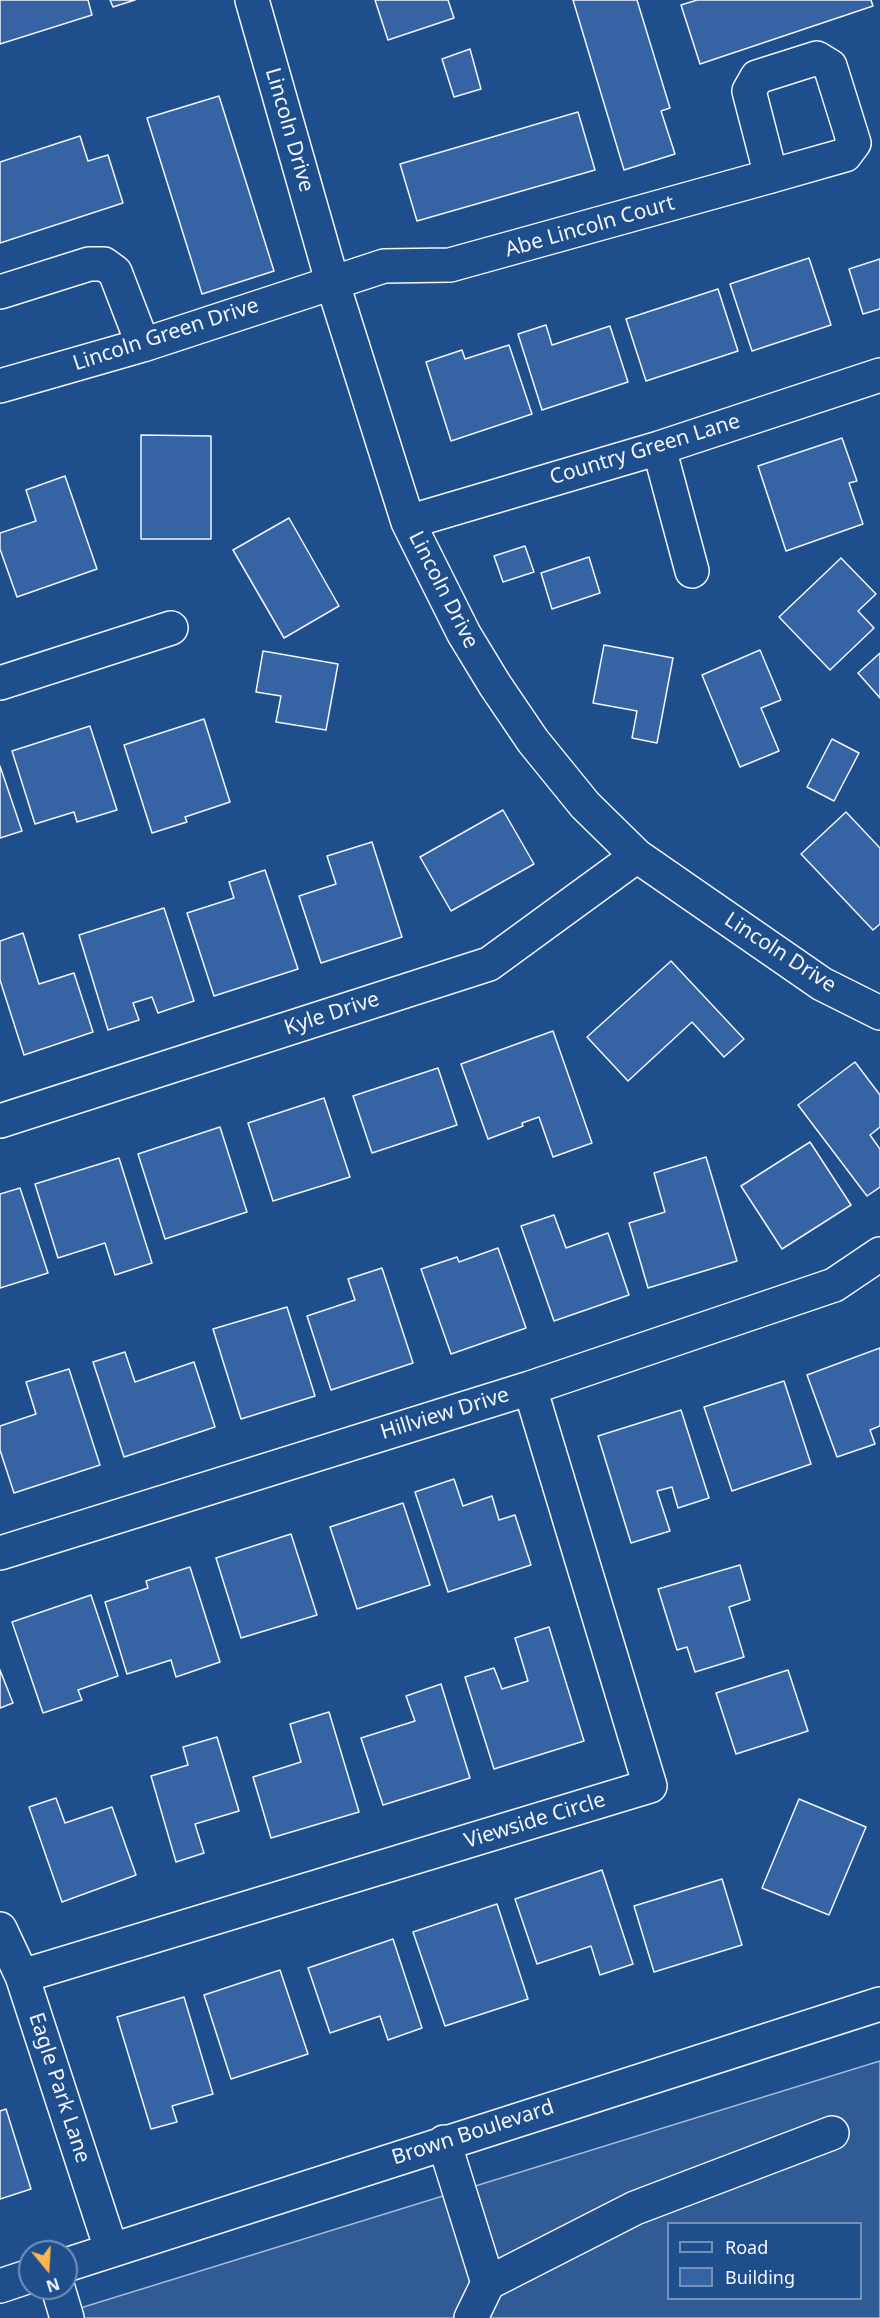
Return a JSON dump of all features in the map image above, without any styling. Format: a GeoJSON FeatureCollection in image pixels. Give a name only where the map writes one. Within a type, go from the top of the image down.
{"type":"FeatureCollection","features":[{"type":"Feature","properties":{"kind":"street","name":"Lincoln Drive"},"geometry":{"type":"LineString","coordinates":[[252,0],[332,281],[408,522],[464,634],[532,741],[585,805],[637,856],[822,984],[880,1013]]}},
{"type":"Feature","properties":{"kind":"street","name":"Abe Lincoln Court"},"geometry":{"type":"LineString","coordinates":[[332,281],[384,266],[450,265],[771,176],[845,155],[854,143],[830,66],[817,57],[757,77],[748,91],[771,176]]}},
{"type":"Feature","properties":{"kind":"street"},"geometry":{"type":"LineString","coordinates":[[0,292],[89,264],[104,264],[115,272],[143,345]]}},
{"type":"Feature","properties":{"kind":"street","name":"Lincoln Green Drive"},"geometry":{"type":"LineString","coordinates":[[0,386],[143,345],[332,281]]}},
{"type":"Feature","properties":{"kind":"street","name":"Country Green Lane"},"geometry":{"type":"LineString","coordinates":[[408,522],[659,448],[880,375]]}},
{"type":"Feature","properties":{"kind":"street"},"geometry":{"type":"LineString","coordinates":[[659,448],[692,571]]}},
{"type":"Feature","properties":{"kind":"street"},"geometry":{"type":"LineString","coordinates":[[0,683],[171,628]]}},
{"type":"Feature","properties":{"kind":"street","name":"Kyle Drive"},"geometry":{"type":"LineString","coordinates":[[0,1121],[489,964],[637,856]]}},
{"type":"Feature","properties":{"kind":"street","name":"Hillview Drive"},"geometry":{"type":"LineString","coordinates":[[0,1553],[530,1388],[834,1285],[880,1254]]}},
{"type":"Feature","properties":{"kind":"street","name":"Viewside Circle"},"geometry":{"type":"LineString","coordinates":[[22,1976],[650,1786],[530,1388]]}},
{"type":"Feature","properties":{"kind":"street","name":"Eagle Park Lane"},"geometry":{"type":"LineString","coordinates":[[0,1929],[22,1976],[111,2249]]}},
{"type":"Feature","properties":{"kind":"street","name":"Brown Boulevard"},"geometry":{"type":"LineString","coordinates":[[78,2261],[880,2004]]}},
{"type":"Feature","properties":{"kind":"street"},"geometry":{"type":"LineString","coordinates":[[471,2318],[488,2283],[635,2208],[832,2133]]}},
{"type":"Feature","properties":{"kind":"street"},"geometry":{"type":"LineString","coordinates":[[444,2142],[488,2283]]}},
{"type":"Feature","properties":{"kind":"street"},"geometry":{"type":"LineString","coordinates":[[0,2286],[18,2280]]}},
{"type":"Feature","properties":{"kind":"street"},"geometry":{"type":"LineString","coordinates":[[62,2300],[67,2318]]}},
{"type":"Feature","properties":{"kind":"shaded area"},"geometry":{"type":"Polygon","coordinates":[[[880,2061],[880,2318],[48,2318],[880,2061]]]}},
{"type":"Feature","properties":{"kind":"building"},"geometry":{"type":"Polygon","coordinates":[[[0,0],[88,0],[92,15],[0,44],[0,0]]]}},
{"type":"Feature","properties":{"kind":"building"},"geometry":{"type":"Polygon","coordinates":[[[110,0],[135,0],[113,7],[110,0]]]}},
{"type":"Feature","properties":{"kind":"building"},"geometry":{"type":"Polygon","coordinates":[[[375,0],[448,0],[454,18],[388,40],[375,0]]]}},
{"type":"Feature","properties":{"kind":"building"},"geometry":{"type":"Polygon","coordinates":[[[573,0],[637,0],[670,108],[661,111],[675,154],[624,170],[573,0]]]}},
{"type":"Feature","properties":{"kind":"building"},"geometry":{"type":"Polygon","coordinates":[[[697,0],[871,0],[873,6],[700,64],[681,5],[697,0]]]}},
{"type":"Feature","properties":{"kind":"building"},"geometry":{"type":"Polygon","coordinates":[[[470,49],[481,89],[454,97],[442,59],[470,49]]]}},
{"type":"Feature","properties":{"kind":"building"},"geometry":{"type":"Polygon","coordinates":[[[219,96],[274,271],[202,294],[147,118],[219,96]]]}},
{"type":"Feature","properties":{"kind":"building"},"geometry":{"type":"Polygon","coordinates":[[[578,112],[595,170],[417,221],[400,164],[578,112]]]}},
{"type":"Feature","properties":{"kind":"building"},"geometry":{"type":"Polygon","coordinates":[[[80,136],[88,161],[108,155],[123,203],[0,243],[0,162],[80,136]]]}},
{"type":"Feature","properties":{"kind":"building"},"geometry":{"type":"Polygon","coordinates":[[[809,258],[831,325],[752,351],[730,284],[809,258]]]}},
{"type":"Feature","properties":{"kind":"building"},"geometry":{"type":"Polygon","coordinates":[[[880,259],[880,309],[863,314],[849,269],[880,259]]]}},
{"type":"Feature","properties":{"kind":"building"},"geometry":{"type":"Polygon","coordinates":[[[718,289],[738,351],[646,381],[626,319],[718,289]]]}},
{"type":"Feature","properties":{"kind":"building"},"geometry":{"type":"Polygon","coordinates":[[[546,325],[552,345],[610,326],[628,382],[542,410],[518,334],[546,325]]]}},
{"type":"Feature","properties":{"kind":"building"},"geometry":{"type":"Polygon","coordinates":[[[509,345],[532,414],[451,441],[426,362],[462,350],[465,359],[509,345]]]}},
{"type":"Feature","properties":{"kind":"building"},"geometry":{"type":"Polygon","coordinates":[[[141,435],[211,436],[211,539],[141,539],[141,435]]]}},
{"type":"Feature","properties":{"kind":"building"},"geometry":{"type":"Polygon","coordinates":[[[842,438],[857,481],[849,483],[863,524],[786,551],[758,466],[842,438]]]}},
{"type":"Feature","properties":{"kind":"building"},"geometry":{"type":"Polygon","coordinates":[[[65,476],[97,569],[17,597],[0,549],[0,533],[36,521],[26,490],[65,476]]]}},
{"type":"Feature","properties":{"kind":"building"},"geometry":{"type":"Polygon","coordinates":[[[289,518],[339,606],[284,638],[233,550],[289,518]]]}},
{"type":"Feature","properties":{"kind":"building"},"geometry":{"type":"Polygon","coordinates":[[[525,546],[534,572],[503,582],[494,556],[525,546]]]}},
{"type":"Feature","properties":{"kind":"building"},"geometry":{"type":"Polygon","coordinates":[[[589,557],[600,593],[552,609],[541,573],[589,557]]]}},
{"type":"Feature","properties":{"kind":"building"},"geometry":{"type":"Polygon","coordinates":[[[841,558],[876,594],[858,611],[874,628],[830,670],[779,617],[841,558]]]}},
{"type":"Feature","properties":{"kind":"building"},"geometry":{"type":"Polygon","coordinates":[[[604,645],[673,658],[657,743],[632,738],[637,711],[593,703],[604,645]]]}},
{"type":"Feature","properties":{"kind":"building"},"geometry":{"type":"Polygon","coordinates":[[[760,650],[781,700],[761,708],[779,751],[740,767],[702,675],[760,650]]]}},
{"type":"Feature","properties":{"kind":"building"},"geometry":{"type":"Polygon","coordinates":[[[263,651],[338,664],[326,730],[276,722],[281,696],[256,692],[263,651]]]}},
{"type":"Feature","properties":{"kind":"building"},"geometry":{"type":"Polygon","coordinates":[[[880,653],[880,698],[858,673],[880,653]]]}},
{"type":"Feature","properties":{"kind":"building"},"geometry":{"type":"Polygon","coordinates":[[[204,719],[230,802],[185,817],[187,822],[152,833],[124,745],[204,719]]]}},
{"type":"Feature","properties":{"kind":"building"},"geometry":{"type":"Polygon","coordinates":[[[90,726],[117,810],[77,822],[74,812],[35,824],[12,751],[90,726]]]}},
{"type":"Feature","properties":{"kind":"building"},"geometry":{"type":"Polygon","coordinates":[[[832,739],[859,753],[834,801],[807,787],[832,739]]]}},
{"type":"Feature","properties":{"kind":"building"},"geometry":{"type":"Polygon","coordinates":[[[0,766],[22,831],[0,838],[0,766]]]}},
{"type":"Feature","properties":{"kind":"building"},"geometry":{"type":"Polygon","coordinates":[[[503,810],[534,864],[451,911],[420,857],[503,810]]]}},
{"type":"Feature","properties":{"kind":"building"},"geometry":{"type":"Polygon","coordinates":[[[846,812],[880,848],[880,924],[873,930],[801,854],[846,812]]]}},
{"type":"Feature","properties":{"kind":"building"},"geometry":{"type":"Polygon","coordinates":[[[372,842],[402,937],[321,963],[299,896],[336,884],[327,856],[372,842]]]}},
{"type":"Feature","properties":{"kind":"building"},"geometry":{"type":"Polygon","coordinates":[[[265,870],[298,969],[214,996],[187,913],[234,898],[229,882],[265,870]]]}},
{"type":"Feature","properties":{"kind":"building"},"geometry":{"type":"Polygon","coordinates":[[[164,908],[194,1001],[158,1013],[152,997],[133,1003],[139,1020],[108,1030],[79,935],[164,908]]]}},
{"type":"Feature","properties":{"kind":"building"},"geometry":{"type":"Polygon","coordinates":[[[23,933],[39,984],[74,973],[93,1032],[24,1055],[0,980],[0,941],[23,933]]]}},
{"type":"Feature","properties":{"kind":"building"},"geometry":{"type":"Polygon","coordinates":[[[671,961],[744,1039],[724,1057],[692,1022],[628,1081],[587,1037],[671,961]]]}},
{"type":"Feature","properties":{"kind":"building"},"geometry":{"type":"Polygon","coordinates":[[[553,1031],[592,1143],[553,1157],[539,1117],[522,1123],[523,1126],[488,1139],[461,1064],[553,1031]]]}},
{"type":"Feature","properties":{"kind":"building"},"geometry":{"type":"Polygon","coordinates":[[[855,1062],[880,1095],[880,1127],[870,1135],[880,1149],[880,1187],[867,1196],[798,1105],[855,1062]]]}},
{"type":"Feature","properties":{"kind":"building"},"geometry":{"type":"Polygon","coordinates":[[[438,1068],[457,1125],[372,1153],[353,1096],[438,1068]]]}},
{"type":"Feature","properties":{"kind":"building"},"geometry":{"type":"Polygon","coordinates":[[[324,1098],[350,1177],[273,1201],[248,1123],[324,1098]]]}},
{"type":"Feature","properties":{"kind":"building"},"geometry":{"type":"Polygon","coordinates":[[[220,1127],[247,1212],[165,1239],[138,1154],[220,1127]]]}},
{"type":"Feature","properties":{"kind":"building"},"geometry":{"type":"Polygon","coordinates":[[[810,1142],[851,1205],[782,1249],[741,1186],[810,1142]]]}},
{"type":"Feature","properties":{"kind":"building"},"geometry":{"type":"Polygon","coordinates":[[[706,1157],[737,1261],[648,1288],[629,1223],[665,1212],[654,1173],[706,1157]]]}},
{"type":"Feature","properties":{"kind":"building"},"geometry":{"type":"Polygon","coordinates":[[[119,1158],[152,1263],[115,1275],[105,1243],[58,1258],[35,1184],[119,1158]]]}},
{"type":"Feature","properties":{"kind":"building"},"geometry":{"type":"Polygon","coordinates":[[[20,1188],[48,1273],[0,1288],[0,1194],[20,1188]]]}},
{"type":"Feature","properties":{"kind":"building"},"geometry":{"type":"Polygon","coordinates":[[[554,1215],[566,1248],[608,1233],[629,1295],[554,1321],[521,1226],[554,1215]]]}},
{"type":"Feature","properties":{"kind":"building"},"geometry":{"type":"Polygon","coordinates":[[[498,1248],[526,1328],[451,1354],[421,1269],[457,1257],[459,1262],[498,1248]]]}},
{"type":"Feature","properties":{"kind":"building"},"geometry":{"type":"Polygon","coordinates":[[[382,1268],[413,1363],[331,1390],[307,1316],[355,1300],[348,1279],[382,1268]]]}},
{"type":"Feature","properties":{"kind":"building"},"geometry":{"type":"Polygon","coordinates":[[[287,1307],[315,1396],[241,1419],[213,1329],[287,1307]]]}},
{"type":"Feature","properties":{"kind":"building"},"geometry":{"type":"Polygon","coordinates":[[[880,1348],[880,1426],[870,1430],[875,1444],[837,1457],[807,1375],[880,1348]]]}},
{"type":"Feature","properties":{"kind":"building"},"geometry":{"type":"Polygon","coordinates":[[[125,1352],[135,1382],[194,1362],[215,1427],[124,1457],[93,1362],[125,1352]]]}},
{"type":"Feature","properties":{"kind":"building"},"geometry":{"type":"Polygon","coordinates":[[[69,1369],[100,1465],[14,1493],[0,1450],[0,1426],[36,1414],[26,1382],[69,1369]]]}},
{"type":"Feature","properties":{"kind":"building"},"geometry":{"type":"Polygon","coordinates":[[[784,1381],[811,1464],[732,1491],[704,1407],[784,1381]]]}},
{"type":"Feature","properties":{"kind":"building"},"geometry":{"type":"Polygon","coordinates":[[[681,1410],[709,1498],[678,1508],[672,1487],[657,1491],[670,1531],[631,1543],[598,1436],[681,1410]]]}},
{"type":"Feature","properties":{"kind":"building"},"geometry":{"type":"Polygon","coordinates":[[[454,1479],[463,1506],[492,1496],[499,1520],[515,1515],[531,1565],[448,1592],[415,1492],[454,1479]]]}},
{"type":"Feature","properties":{"kind":"building"},"geometry":{"type":"Polygon","coordinates":[[[403,1503],[430,1585],[357,1609],[330,1527],[403,1503]]]}},
{"type":"Feature","properties":{"kind":"building"},"geometry":{"type":"Polygon","coordinates":[[[291,1534],[317,1615],[241,1638],[216,1558],[291,1534]]]}},
{"type":"Feature","properties":{"kind":"building"},"geometry":{"type":"Polygon","coordinates":[[[740,1565],[750,1600],[729,1607],[744,1657],[695,1672],[687,1647],[677,1650],[658,1589],[740,1565]]]}},
{"type":"Feature","properties":{"kind":"building"},"geometry":{"type":"Polygon","coordinates":[[[190,1567],[220,1662],[176,1677],[171,1660],[127,1674],[105,1602],[148,1588],[146,1581],[190,1567]]]}},
{"type":"Feature","properties":{"kind":"building"},"geometry":{"type":"Polygon","coordinates":[[[91,1595],[118,1676],[78,1690],[82,1700],[43,1713],[12,1622],[91,1595]]]}},
{"type":"Feature","properties":{"kind":"building"},"geometry":{"type":"Polygon","coordinates":[[[549,1627],[584,1741],[494,1769],[465,1677],[494,1668],[502,1689],[528,1681],[515,1638],[549,1627]]]}},
{"type":"Feature","properties":{"kind":"building"},"geometry":{"type":"Polygon","coordinates":[[[0,1670],[13,1703],[0,1708],[0,1670]]]}},
{"type":"Feature","properties":{"kind":"building"},"geometry":{"type":"Polygon","coordinates":[[[788,1670],[808,1731],[736,1754],[716,1693],[788,1670]]]}},
{"type":"Feature","properties":{"kind":"building"},"geometry":{"type":"Polygon","coordinates":[[[441,1684],[470,1778],[383,1805],[361,1738],[415,1721],[406,1696],[441,1684]]]}},
{"type":"Feature","properties":{"kind":"building"},"geometry":{"type":"Polygon","coordinates":[[[329,1712],[359,1812],[271,1838],[253,1777],[301,1762],[290,1724],[329,1712]]]}},
{"type":"Feature","properties":{"kind":"building"},"geometry":{"type":"Polygon","coordinates":[[[217,1737],[239,1811],[195,1824],[204,1853],[176,1862],[151,1776],[188,1765],[183,1747],[217,1737]]]}},
{"type":"Feature","properties":{"kind":"building"},"geometry":{"type":"Polygon","coordinates":[[[56,1798],[65,1823],[112,1807],[136,1875],[62,1902],[29,1807],[56,1798]]]}},
{"type":"Feature","properties":{"kind":"building"},"geometry":{"type":"Polygon","coordinates":[[[799,1799],[866,1827],[829,1915],[762,1888],[799,1799]]]}},
{"type":"Feature","properties":{"kind":"building"},"geometry":{"type":"Polygon","coordinates":[[[602,1870],[633,1964],[600,1975],[591,1946],[537,1964],[515,1899],[602,1870]]]}},
{"type":"Feature","properties":{"kind":"building"},"geometry":{"type":"Polygon","coordinates":[[[722,1879],[742,1945],[654,1972],[634,1906],[722,1879]]]}},
{"type":"Feature","properties":{"kind":"building"},"geometry":{"type":"Polygon","coordinates":[[[497,1904],[528,1999],[445,2026],[413,1932],[497,1904]]]}},
{"type":"Feature","properties":{"kind":"building"},"geometry":{"type":"Polygon","coordinates":[[[393,1939],[422,2028],[388,2040],[380,2016],[330,2033],[308,1968],[393,1939]]]}},
{"type":"Feature","properties":{"kind":"building"},"geometry":{"type":"Polygon","coordinates":[[[280,1970],[308,2054],[231,2079],[204,1995],[280,1970]]]}},
{"type":"Feature","properties":{"kind":"building"},"geometry":{"type":"Polygon","coordinates":[[[184,1997],[213,2094],[172,2106],[177,2122],[151,2129],[117,2017],[184,1997]]]}},
{"type":"Feature","properties":{"kind":"building"},"geometry":{"type":"Polygon","coordinates":[[[6,2109],[31,2189],[0,2199],[0,2111],[6,2109]]]}}]}
